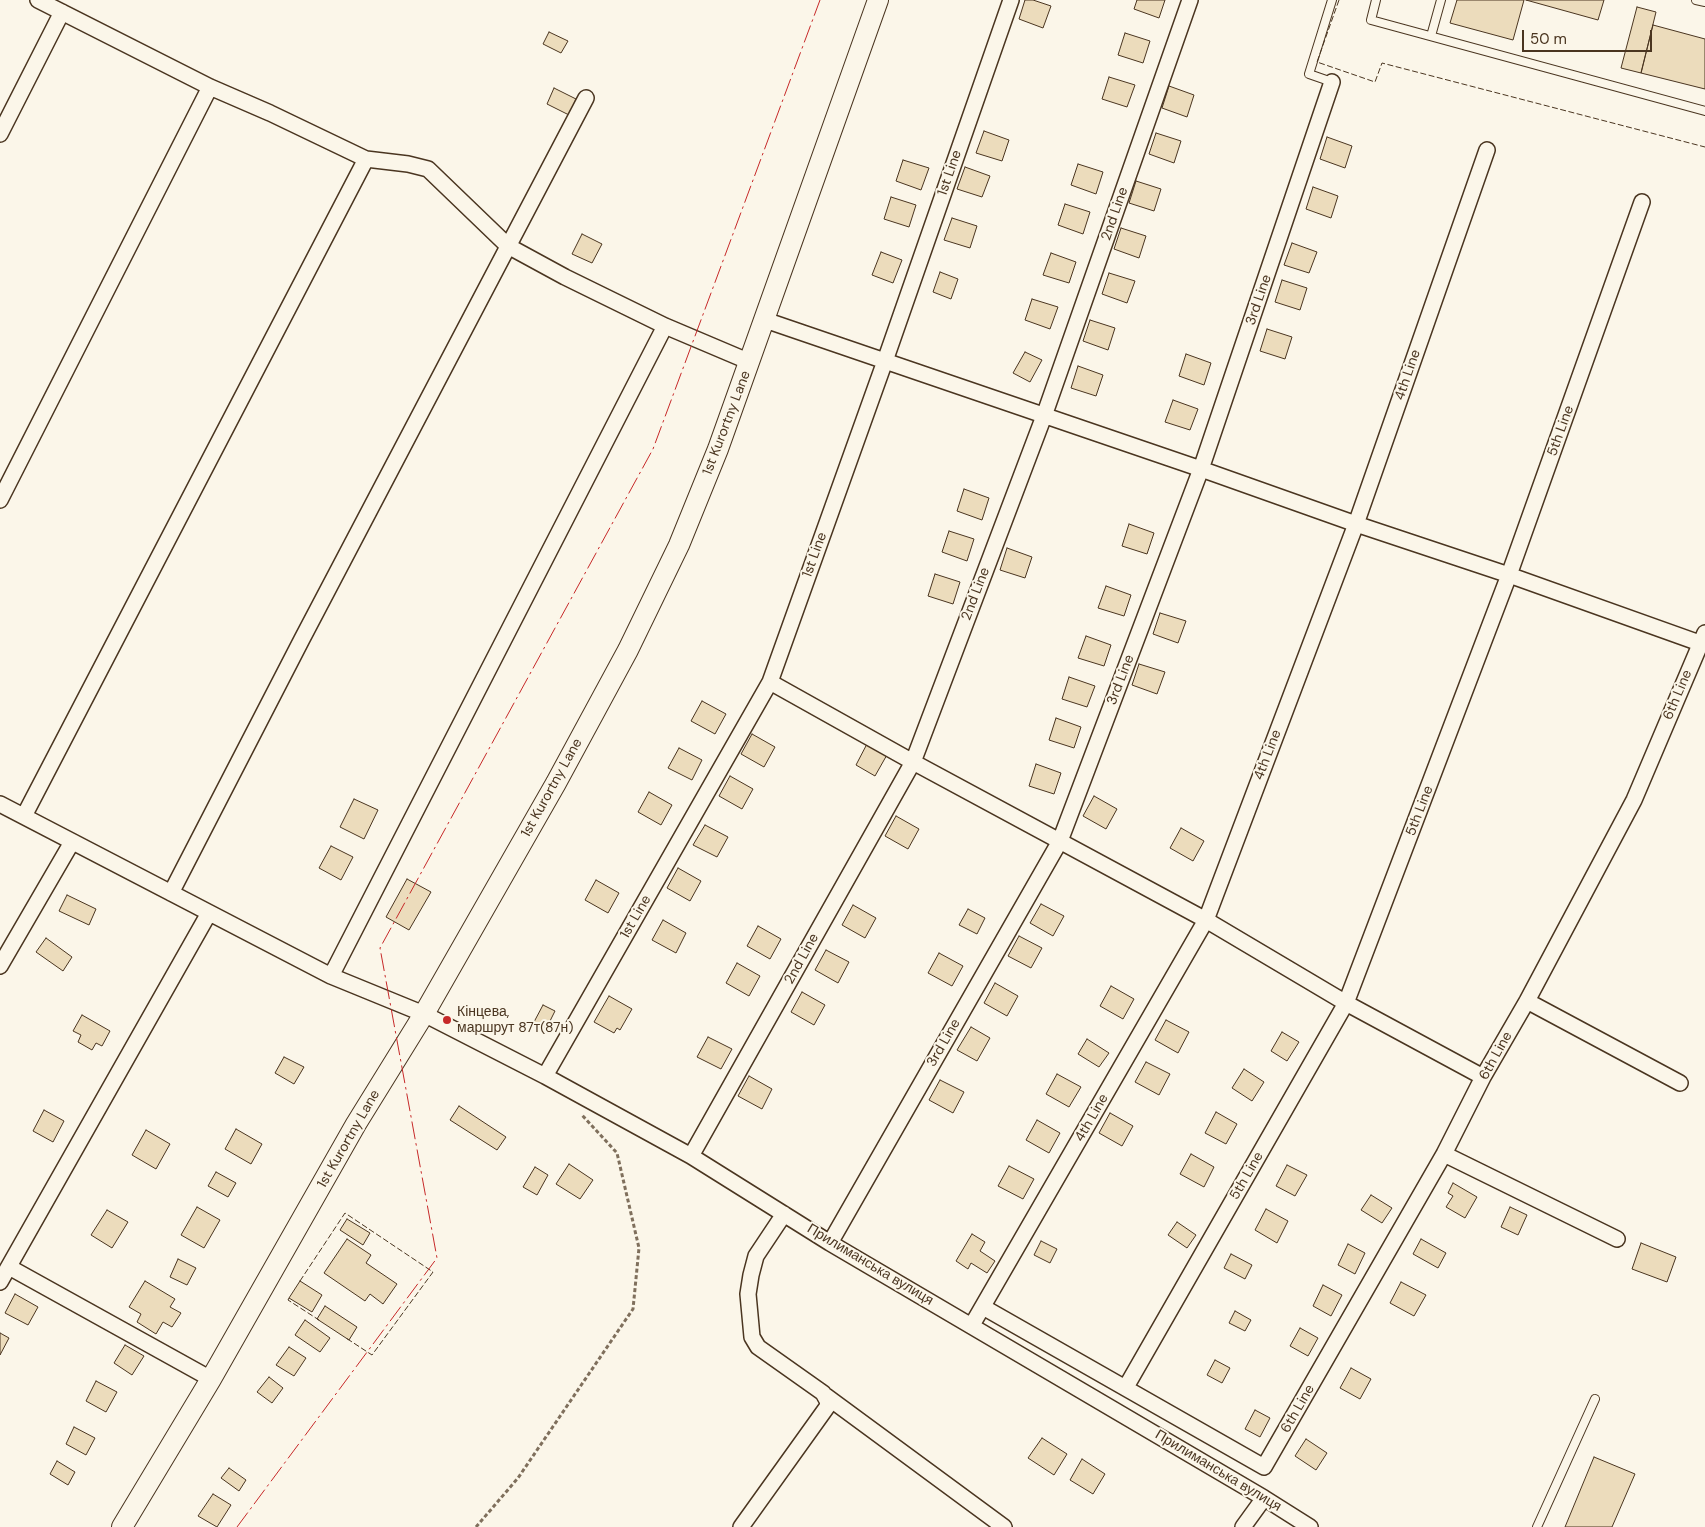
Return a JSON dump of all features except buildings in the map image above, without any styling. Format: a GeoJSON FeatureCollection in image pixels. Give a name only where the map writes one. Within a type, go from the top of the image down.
{"type":"FeatureCollection","features":[{"type":"Feature","properties":{"kind":"street"},"geometry":{"type":"LineString","coordinates":[[38,0],[210,87],[270,113],[366,159],[408,164],[428,170],[508,246],[565,277],[664,326],[750,362]]}},
{"type":"Feature","properties":{"kind":"street","name":"1st Kurortny Lane"},"geometry":{"type":"LineString","coordinates":[[122,1527],[211,1379],[356,1124],[424,1014],[556,783],[628,650],[679,544],[718,449],[878,0]]}},
{"type":"Feature","properties":{"kind":"street","name":"1st Line"},"geometry":{"type":"LineString","coordinates":[[545,1076],[770,682],[885,361],[1010,0]]}},
{"type":"Feature","properties":{"kind":"street","name":"2nd Line"},"geometry":{"type":"LineString","coordinates":[[691,1156],[913,762],[1044,416],[1190,0]]}},
{"type":"Feature","properties":{"kind":"street"},"geometry":{"type":"LineString","coordinates":[[0,134],[62,12]]}},
{"type":"Feature","properties":{"kind":"street","name":"3rd Line"},"geometry":{"type":"LineString","coordinates":[[830,1243],[1060,841],[1202,469],[1332,82]]}},
{"type":"Feature","properties":{"kind":"street"},"geometry":{"type":"LineString","coordinates":[[0,500],[4,481],[210,87]]}},
{"type":"Feature","properties":{"kind":"street"},"geometry":{"type":"LineString","coordinates":[[172,893],[302,639],[586,98]]}},
{"type":"Feature","properties":{"kind":"street","name":"4th Line"},"geometry":{"type":"LineString","coordinates":[[972,1325],[1206,920],[1356,524],[1487,150]]}},
{"type":"Feature","properties":{"kind":"street"},"geometry":{"type":"LineString","coordinates":[[24,816],[366,159]]}},
{"type":"Feature","properties":{"kind":"street","name":"5th Line"},"geometry":{"type":"LineString","coordinates":[[1126,1387],[1346,1003],[1509,575],[1642,202]]}},
{"type":"Feature","properties":{"kind":"street"},"geometry":{"type":"LineString","coordinates":[[765,320],[1202,469],[1356,524],[1703,640]]}},
{"type":"Feature","properties":{"kind":"street"},"geometry":{"type":"LineString","coordinates":[[331,976],[664,326]]}},
{"type":"Feature","properties":{"kind":"street","name":"6th Line"},"geometry":{"type":"LineString","coordinates":[[1126,1387],[1264,1467],[1444,1154],[1483,1077],[1527,1000],[1634,800],[1703,640]]}},
{"type":"Feature","properties":{"kind":"street"},"geometry":{"type":"LineString","coordinates":[[770,682],[913,762],[1206,920],[1346,1003],[1483,1077]]}},
{"type":"Feature","properties":{"kind":"street","name":"Прилиманська вулиця"},"geometry":{"type":"LineString","coordinates":[[0,804],[331,976],[424,1014],[545,1076],[691,1156],[830,1243],[972,1325],[1310,1527]]}},
{"type":"Feature","properties":{"kind":"street"},"geometry":{"type":"LineString","coordinates":[[0,966],[72,842]]}},
{"type":"Feature","properties":{"kind":"street"},"geometry":{"type":"LineString","coordinates":[[0,1282],[209,913]]}},
{"type":"Feature","properties":{"kind":"street"},"geometry":{"type":"LineString","coordinates":[[1527,1000],[1680,1082]]}},
{"type":"Feature","properties":{"kind":"street"},"geometry":{"type":"LineString","coordinates":[[1444,1154],[1617,1240]]}},
{"type":"Feature","properties":{"kind":"street"},"geometry":{"type":"LineString","coordinates":[[784,1214],[756,1256],[748,1294],[752,1337],[758,1347],[1004,1527]]}},
{"type":"Feature","properties":{"kind":"street"},"geometry":{"type":"LineString","coordinates":[[8,1267],[211,1379]]}},
{"type":"Feature","properties":{"kind":"street"},"geometry":{"type":"LineString","coordinates":[[983,1307],[1126,1387]]}},
{"type":"Feature","properties":{"kind":"street"},"geometry":{"type":"LineString","coordinates":[[745,1525],[827,1407],[826,1396]]}},
{"type":"Feature","properties":{"kind":"street"},"geometry":{"type":"LineString","coordinates":[[1243,1527],[1264,1498]]}},
{"type":"Feature","properties":{"kind":"lane"},"geometry":{"type":"LineString","coordinates":[[1332,0],[1309,74],[1332,82]]}},
{"type":"Feature","properties":{"kind":"lane"},"geometry":{"type":"LineString","coordinates":[[1376,0],[1371,20],[1705,111]]}},
{"type":"Feature","properties":{"kind":"lane"},"geometry":{"type":"LineString","coordinates":[[1431,36],[1441,0]]}},
{"type":"Feature","properties":{"kind":"lane"},"geometry":{"type":"LineString","coordinates":[[1696,0],[1705,2]]}},
{"type":"Feature","properties":{"kind":"lane"},"geometry":{"type":"LineString","coordinates":[[1538,1527],[1595,1399]]}},
{"type":"Feature","properties":{"kind":"path"},"geometry":{"type":"LineString","coordinates":[[476,1527],[518,1478],[633,1310],[639,1248],[617,1152],[578,1111]]}},
{"type":"Feature","properties":{"kind":"fence"},"geometry":{"type":"LineString","coordinates":[[1339,0],[1317,62],[1375,82],[1382,63],[1705,147]]}},
{"type":"Feature","properties":{"kind":"fence"},"geometry":{"type":"LineString","coordinates":[[300,1281],[345,1213],[433,1272],[372,1355],[346,1338]]}},
{"type":"Feature","properties":{"kind":"fence"},"geometry":{"type":"LineString","coordinates":[[289,1298],[288,1300],[319,1320]]}},
{"type":"Feature","properties":{"kind":"power"},"geometry":{"type":"LineString","coordinates":[[237,1527],[437,1258],[380,948],[653,449],[820,0]]}},
{"type":"Feature","properties":{"kind":"place","name":"Кінцева, маршрут 87т(87н)"},"geometry":{"type":"Point","coordinates":[447,1020]}}]}
